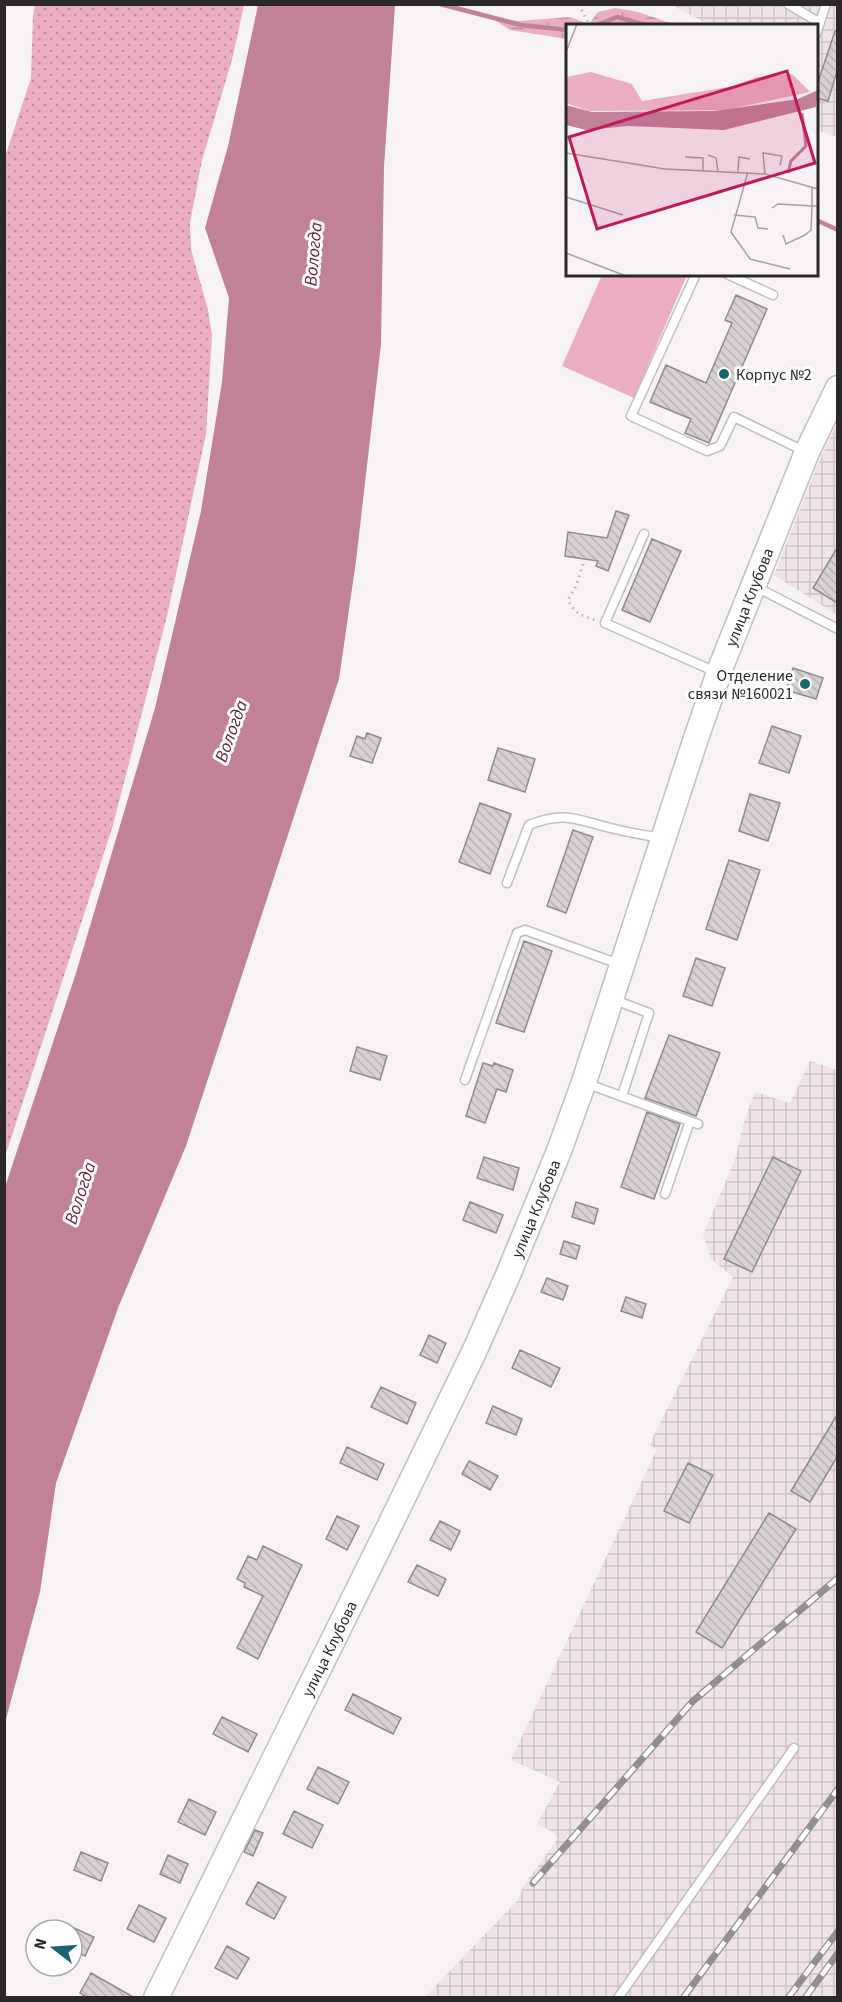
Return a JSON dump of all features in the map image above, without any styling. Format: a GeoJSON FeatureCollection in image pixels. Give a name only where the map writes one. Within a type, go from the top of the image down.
{"type":"FeatureCollection","features":[{"type":"Feature","properties":{"kind":"main road","name":"улица Клубова"},"geometry":{"type":"LineString","coordinates":[[156,1998],[474,1352],[560,1151],[719,673],[807,452],[837,388]]}},
{"type":"Feature","properties":{"kind":"lane"},"geometry":{"type":"LineString","coordinates":[[788,4],[820,23]]}},
{"type":"Feature","properties":{"kind":"lane"},"geometry":{"type":"LineString","coordinates":[[818,28],[826,4]]}},
{"type":"Feature","properties":{"kind":"lane"},"geometry":{"type":"LineString","coordinates":[[695,276],[631,416],[707,451],[720,446],[734,417],[807,452]]}},
{"type":"Feature","properties":{"kind":"lane"},"geometry":{"type":"LineString","coordinates":[[731,276],[773,296]]}},
{"type":"Feature","properties":{"kind":"lane"},"geometry":{"type":"LineString","coordinates":[[644,534],[605,623],[719,673]]}},
{"type":"Feature","properties":{"kind":"lane"},"geometry":{"type":"LineString","coordinates":[[754,586],[837,629]]}},
{"type":"Feature","properties":{"kind":"lane"},"geometry":{"type":"LineString","coordinates":[[507,883],[529,825],[547,818],[577,819],[614,829],[664,838]]}},
{"type":"Feature","properties":{"kind":"lane"},"geometry":{"type":"LineString","coordinates":[[465,1080],[517,933],[525,930],[622,965]]}},
{"type":"Feature","properties":{"kind":"lane"},"geometry":{"type":"LineString","coordinates":[[611,999],[649,1013],[622,1095]]}},
{"type":"Feature","properties":{"kind":"lane"},"geometry":{"type":"LineString","coordinates":[[584,1082],[694,1122],[665,1194]]}},
{"type":"Feature","properties":{"kind":"lane"},"geometry":{"type":"LineString","coordinates":[[618,1998],[794,1748]]}},
{"type":"Feature","properties":{"kind":"path"},"geometry":{"type":"LineString","coordinates":[[581,4],[581,9],[589,24]]}},
{"type":"Feature","properties":{"kind":"path"},"geometry":{"type":"LineString","coordinates":[[584,564],[568,600],[572,609],[581,616],[605,623]]}},
{"type":"Feature","properties":{"kind":"shaded area"},"geometry":{"type":"Polygon","coordinates":[[[672,5],[837,5],[837,137],[818,130],[818,24],[708,24],[672,5]]]}},
{"type":"Feature","properties":{"kind":"shaded area"},"geometry":{"type":"Polygon","coordinates":[[[837,424],[837,615],[774,575],[820,459],[837,424]]]}},
{"type":"Feature","properties":{"kind":"shaded area"},"geometry":{"type":"Polygon","coordinates":[[[810,1061],[837,1070],[837,1997],[424,1998],[518,1900],[523,1887],[558,1838],[551,1831],[537,1824],[560,1782],[511,1760],[657,1449],[649,1445],[733,1277],[711,1259],[703,1235],[736,1157],[743,1125],[755,1092],[790,1103],[810,1061]]]}},
{"type":"Feature","properties":{"kind":"green space"},"geometry":{"type":"Polygon","coordinates":[[[35,5],[244,5],[232,60],[202,160],[190,223],[191,249],[208,310],[212,335],[206,434],[167,616],[113,825],[5,1157],[4,160],[31,78],[35,5]]]}},
{"type":"Feature","properties":{"kind":"green space"},"geometry":{"type":"Polygon","coordinates":[[[616,8],[638,12],[673,24],[589,24],[598,12],[616,8]]]}},
{"type":"Feature","properties":{"kind":"green space"},"geometry":{"type":"Polygon","coordinates":[[[490,17],[518,21],[570,17],[589,24],[566,24],[566,39],[510,30],[490,17]]]}},
{"type":"Feature","properties":{"kind":"green space"},"geometry":{"type":"Polygon","coordinates":[[[602,276],[687,276],[634,398],[562,366],[602,276]]]}},
{"type":"Feature","properties":{"kind":"water","name":"Вологда"},"geometry":{"type":"Polygon","coordinates":[[[258,5],[395,5],[384,167],[381,344],[356,561],[339,679],[186,1146],[118,1308],[56,1483],[40,1592],[5,1723],[5,1187],[76,973],[155,708],[201,511],[222,382],[229,298],[205,228],[228,146],[258,5]]]}},
{"type":"Feature","properties":{"kind":"building"},"geometry":{"type":"Polygon","coordinates":[[[835,31],[837,31],[837,71],[828,101],[818,98],[818,82],[835,31]]]}},
{"type":"Feature","properties":{"kind":"building","name":"Корпус №2"},"geometry":{"type":"Polygon","coordinates":[[[736,295],[767,309],[709,443],[685,433],[691,419],[650,402],[666,365],[706,383],[732,323],[725,320],[736,295]]]}},
{"type":"Feature","properties":{"kind":"building"},"geometry":{"type":"Polygon","coordinates":[[[616,511],[629,515],[608,571],[596,566],[598,561],[565,556],[568,532],[607,538],[616,511]]]}},
{"type":"Feature","properties":{"kind":"building"},"geometry":{"type":"Polygon","coordinates":[[[652,539],[681,551],[650,622],[622,610],[652,539]]]}},
{"type":"Feature","properties":{"kind":"building"},"geometry":{"type":"Polygon","coordinates":[[[837,548],[837,603],[813,588],[837,548]]]}},
{"type":"Feature","properties":{"kind":"building","name":"Отделение связи №160021"},"geometry":{"type":"Polygon","coordinates":[[[793,668],[823,678],[816,699],[786,690],[793,668]]]}},
{"type":"Feature","properties":{"kind":"building"},"geometry":{"type":"Polygon","coordinates":[[[772,726],[801,736],[789,773],[759,763],[772,726]]]}},
{"type":"Feature","properties":{"kind":"building"},"geometry":{"type":"Polygon","coordinates":[[[367,733],[381,738],[372,763],[350,756],[357,736],[365,739],[367,733]]]}},
{"type":"Feature","properties":{"kind":"building"},"geometry":{"type":"Polygon","coordinates":[[[498,748],[535,759],[525,792],[488,780],[498,748]]]}},
{"type":"Feature","properties":{"kind":"building"},"geometry":{"type":"Polygon","coordinates":[[[750,794],[780,803],[768,841],[739,831],[750,794]]]}},
{"type":"Feature","properties":{"kind":"building"},"geometry":{"type":"Polygon","coordinates":[[[480,803],[511,814],[490,874],[459,862],[480,803]]]}},
{"type":"Feature","properties":{"kind":"building"},"geometry":{"type":"Polygon","coordinates":[[[573,830],[593,837],[566,913],[547,906],[573,830]]]}},
{"type":"Feature","properties":{"kind":"building"},"geometry":{"type":"Polygon","coordinates":[[[729,860],[760,870],[737,940],[706,929],[729,860]]]}},
{"type":"Feature","properties":{"kind":"building"},"geometry":{"type":"Polygon","coordinates":[[[524,941],[552,951],[524,1032],[496,1023],[524,941]]]}},
{"type":"Feature","properties":{"kind":"building"},"geometry":{"type":"Polygon","coordinates":[[[696,958],[725,968],[712,1006],[683,996],[696,958]]]}},
{"type":"Feature","properties":{"kind":"building"},"geometry":{"type":"Polygon","coordinates":[[[669,1035],[720,1053],[696,1116],[645,1098],[669,1035]]]}},
{"type":"Feature","properties":{"kind":"building"},"geometry":{"type":"Polygon","coordinates":[[[357,1047],[387,1056],[380,1080],[350,1071],[357,1047]]]}},
{"type":"Feature","properties":{"kind":"building"},"geometry":{"type":"Polygon","coordinates":[[[483,1063],[493,1066],[494,1063],[513,1070],[506,1092],[497,1089],[485,1123],[466,1116],[483,1063]]]}},
{"type":"Feature","properties":{"kind":"building"},"geometry":{"type":"Polygon","coordinates":[[[647,1112],[680,1124],[654,1199],[621,1187],[647,1112]]]}},
{"type":"Feature","properties":{"kind":"building"},"geometry":{"type":"Polygon","coordinates":[[[484,1157],[519,1168],[513,1190],[477,1178],[484,1157]]]}},
{"type":"Feature","properties":{"kind":"building"},"geometry":{"type":"Polygon","coordinates":[[[773,1157],[801,1171],[752,1272],[724,1259],[773,1157]]]}},
{"type":"Feature","properties":{"kind":"building"},"geometry":{"type":"Polygon","coordinates":[[[470,1202],[503,1215],[496,1233],[463,1220],[470,1202]]]}},
{"type":"Feature","properties":{"kind":"building"},"geometry":{"type":"Polygon","coordinates":[[[576,1202],[598,1209],[594,1224],[572,1217],[576,1202]]]}},
{"type":"Feature","properties":{"kind":"building"},"geometry":{"type":"Polygon","coordinates":[[[564,1241],[580,1246],[576,1259],[560,1254],[564,1241]]]}},
{"type":"Feature","properties":{"kind":"building"},"geometry":{"type":"Polygon","coordinates":[[[547,1278],[568,1286],[563,1300],[541,1292],[547,1278]]]}},
{"type":"Feature","properties":{"kind":"building"},"geometry":{"type":"Polygon","coordinates":[[[626,1297],[646,1304],[642,1318],[621,1311],[626,1297]]]}},
{"type":"Feature","properties":{"kind":"building"},"geometry":{"type":"Polygon","coordinates":[[[429,1335],[446,1343],[437,1363],[420,1355],[429,1335]]]}},
{"type":"Feature","properties":{"kind":"building"},"geometry":{"type":"Polygon","coordinates":[[[520,1350],[560,1368],[551,1387],[512,1368],[520,1350]]]}},
{"type":"Feature","properties":{"kind":"building"},"geometry":{"type":"Polygon","coordinates":[[[381,1387],[416,1403],[407,1424],[371,1407],[381,1387]]]}},
{"type":"Feature","properties":{"kind":"building"},"geometry":{"type":"Polygon","coordinates":[[[493,1406],[522,1419],[516,1435],[486,1423],[493,1406]]]}},
{"type":"Feature","properties":{"kind":"building"},"geometry":{"type":"Polygon","coordinates":[[[837,1415],[837,1457],[810,1502],[791,1491],[837,1415]]]}},
{"type":"Feature","properties":{"kind":"building"},"geometry":{"type":"Polygon","coordinates":[[[347,1447],[384,1464],[377,1480],[340,1463],[347,1447]]]}},
{"type":"Feature","properties":{"kind":"building"},"geometry":{"type":"Polygon","coordinates":[[[469,1461],[498,1476],[490,1490],[462,1474],[469,1461]]]}},
{"type":"Feature","properties":{"kind":"building"},"geometry":{"type":"Polygon","coordinates":[[[688,1463],[713,1475],[689,1523],[664,1511],[688,1463]]]}},
{"type":"Feature","properties":{"kind":"building"},"geometry":{"type":"Polygon","coordinates":[[[769,1513],[796,1529],[722,1648],[696,1632],[769,1513]]]}},
{"type":"Feature","properties":{"kind":"building"},"geometry":{"type":"Polygon","coordinates":[[[337,1516],[359,1526],[347,1550],[326,1539],[337,1516]]]}},
{"type":"Feature","properties":{"kind":"building"},"geometry":{"type":"Polygon","coordinates":[[[440,1521],[460,1531],[451,1550],[430,1540],[440,1521]]]}},
{"type":"Feature","properties":{"kind":"building"},"geometry":{"type":"Polygon","coordinates":[[[263,1546],[302,1565],[258,1659],[237,1648],[263,1596],[244,1587],[245,1583],[237,1579],[248,1556],[257,1560],[263,1546]]]}},
{"type":"Feature","properties":{"kind":"building"},"geometry":{"type":"Polygon","coordinates":[[[417,1565],[446,1579],[438,1596],[408,1582],[417,1565]]]}},
{"type":"Feature","properties":{"kind":"building"},"geometry":{"type":"Polygon","coordinates":[[[353,1694],[401,1718],[393,1734],[345,1710],[353,1694]]]}},
{"type":"Feature","properties":{"kind":"building"},"geometry":{"type":"Polygon","coordinates":[[[222,1717],[257,1734],[248,1752],[213,1734],[222,1717]]]}},
{"type":"Feature","properties":{"kind":"building"},"geometry":{"type":"Polygon","coordinates":[[[318,1767],[349,1782],[338,1804],[307,1789],[318,1767]]]}},
{"type":"Feature","properties":{"kind":"building"},"geometry":{"type":"Polygon","coordinates":[[[189,1799],[216,1812],[205,1835],[178,1822],[189,1799]]]}},
{"type":"Feature","properties":{"kind":"building"},"geometry":{"type":"Polygon","coordinates":[[[294,1811],[323,1825],[312,1848],[283,1834],[294,1811]]]}},
{"type":"Feature","properties":{"kind":"building"},"geometry":{"type":"Polygon","coordinates":[[[255,1830],[263,1833],[253,1856],[244,1852],[255,1830]]]}},
{"type":"Feature","properties":{"kind":"building"},"geometry":{"type":"Polygon","coordinates":[[[81,1852],[108,1863],[101,1881],[74,1870],[81,1852]]]}},
{"type":"Feature","properties":{"kind":"building"},"geometry":{"type":"Polygon","coordinates":[[[168,1855],[188,1864],[180,1883],[160,1874],[168,1855]]]}},
{"type":"Feature","properties":{"kind":"building"},"geometry":{"type":"Polygon","coordinates":[[[258,1882],[286,1897],[274,1919],[246,1904],[258,1882]]]}},
{"type":"Feature","properties":{"kind":"building"},"geometry":{"type":"Polygon","coordinates":[[[139,1905],[166,1918],[154,1942],[127,1929],[139,1905]]]}},
{"type":"Feature","properties":{"kind":"building"},"geometry":{"type":"Polygon","coordinates":[[[84,1932],[94,1937],[84,1956],[84,1932]]]}},
{"type":"Feature","properties":{"kind":"building"},"geometry":{"type":"Polygon","coordinates":[[[227,1946],[249,1958],[237,1979],[215,1968],[227,1946]]]}},
{"type":"Feature","properties":{"kind":"building"},"geometry":{"type":"Polygon","coordinates":[[[91,1973],[135,1998],[88,1998],[80,1993],[91,1973]]]}},
{"type":"Feature","properties":{"kind":"waterway"},"geometry":{"type":"LineString","coordinates":[[440,4],[521,25],[566,30]]}},
{"type":"Feature","properties":{"kind":"waterway"},"geometry":{"type":"LineString","coordinates":[[599,24],[617,17],[642,24]]}},
{"type":"Feature","properties":{"kind":"waterway"},"geometry":{"type":"LineString","coordinates":[[818,221],[838,230]]}},
{"type":"Feature","properties":{"kind":"railway"},"geometry":{"type":"LineString","coordinates":[[533,1883],[693,1701],[838,1578]]}},
{"type":"Feature","properties":{"kind":"railway"},"geometry":{"type":"LineString","coordinates":[[683,1998],[838,1789]]}},
{"type":"Feature","properties":{"kind":"railway"},"geometry":{"type":"LineString","coordinates":[[788,1998],[838,1931]]}},
{"type":"Feature","properties":{"kind":"railway"},"geometry":{"type":"LineString","coordinates":[[805,1998],[838,1953]]}},
{"type":"Feature","properties":{"kind":"place","name":"Корпус №2"},"geometry":{"type":"Point","coordinates":[724,374]}},
{"type":"Feature","properties":{"kind":"place","name":"Отделение связи №160021"},"geometry":{"type":"Point","coordinates":[805,684]}}]}
